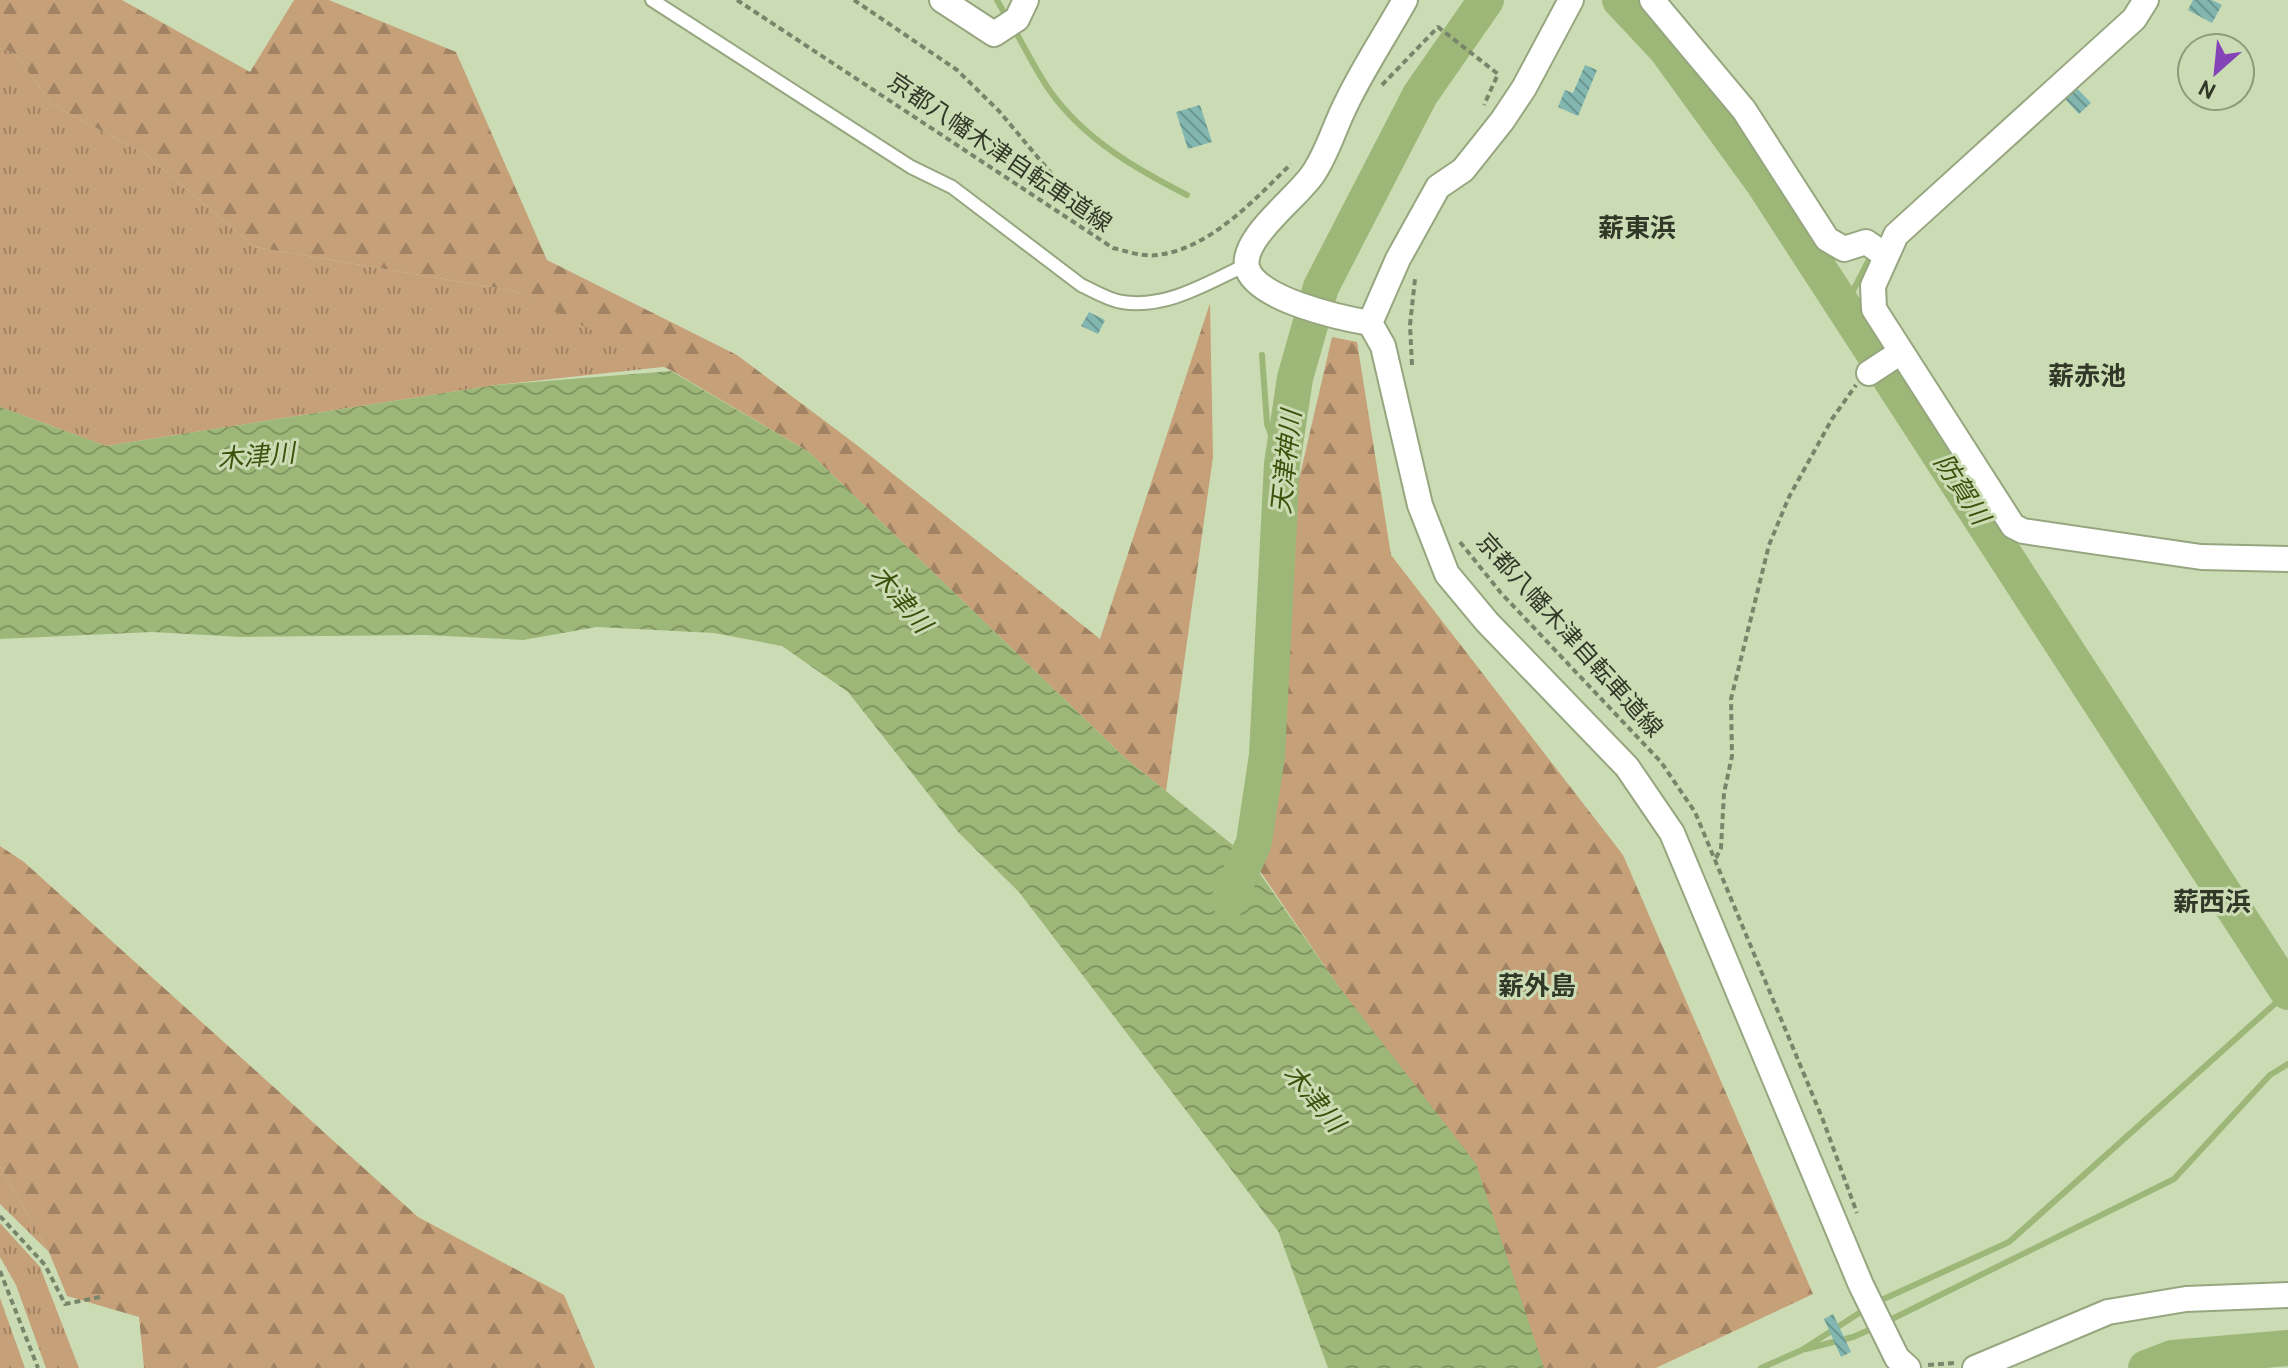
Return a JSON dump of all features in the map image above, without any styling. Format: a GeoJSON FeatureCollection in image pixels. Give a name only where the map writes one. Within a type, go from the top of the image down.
{"type":"FeatureCollection","features":[{"type":"Feature","properties":{"kind":"street"},"geometry":{"type":"LineString","coordinates":[[942,0],[994,34],[1017,19],[1026,0]]}},
{"type":"Feature","properties":{"kind":"street"},"geometry":{"type":"LineString","coordinates":[[1405,0],[1347,102],[1313,174],[1255,238],[1247,252],[1246,265],[1256,285],[1328,313],[1370,323],[1383,346],[1426,528],[1447,574],[1487,622],[1627,767],[1672,833],[1861,1285],[1897,1358],[1914,1364]]}},
{"type":"Feature","properties":{"kind":"street"},"geometry":{"type":"LineString","coordinates":[[1370,323],[1398,259],[1438,187],[1463,170],[1502,121],[1524,88],[1571,0]]}},
{"type":"Feature","properties":{"kind":"street"},"geometry":{"type":"LineString","coordinates":[[1652,0],[1744,110],[1827,239],[1844,249],[1866,242],[1885,255]]}},
{"type":"Feature","properties":{"kind":"street"},"geometry":{"type":"LineString","coordinates":[[2146,0],[2134,19],[1896,235],[1873,286],[1874,309],[1898,355],[2013,526],[2023,531],[2201,557],[2288,559]]}},
{"type":"Feature","properties":{"kind":"street"},"geometry":{"type":"LineString","coordinates":[[1869,373],[1898,355]]}},
{"type":"Feature","properties":{"kind":"street"},"geometry":{"type":"LineString","coordinates":[[1966,1365],[2108,1312],[2186,1299],[2288,1295]]}},
{"type":"Feature","properties":{"kind":"lane"},"geometry":{"type":"LineString","coordinates":[[652,0],[911,167],[952,187],[1081,285],[1105,296],[1122,302],[1187,295],[1246,265]]}},
{"type":"Feature","properties":{"kind":"path","name":"京都八幡木津自転車道線"},"geometry":{"type":"LineString","coordinates":[[737,0],[1113,248],[1157,255],[1188,244],[1245,209],[1294,161]]}},
{"type":"Feature","properties":{"kind":"path"},"geometry":{"type":"LineString","coordinates":[[854,0],[957,70],[989,101],[1092,222],[1091,236]]}},
{"type":"Feature","properties":{"kind":"path"},"geometry":{"type":"LineString","coordinates":[[1375,93],[1436,28],[1494,70],[1498,78],[1479,113]]}},
{"type":"Feature","properties":{"kind":"path"},"geometry":{"type":"LineString","coordinates":[[1413,375],[1410,350],[1415,278]]}},
{"type":"Feature","properties":{"kind":"path"},"geometry":{"type":"LineString","coordinates":[[1716,858],[1721,848],[1724,793],[1732,756],[1731,699],[1769,545],[1789,497],[1832,419],[1862,377],[1869,373]]}},
{"type":"Feature","properties":{"kind":"path","name":"京都八幡木津自転車道線"},"geometry":{"type":"LineString","coordinates":[[1457,538],[1501,593],[1661,762],[1695,812],[1829,1133],[1857,1214]]}},
{"type":"Feature","properties":{"kind":"path"},"geometry":{"type":"LineString","coordinates":[[0,1216],[45,1265],[65,1304],[100,1297]]}},
{"type":"Feature","properties":{"kind":"path"},"geometry":{"type":"LineString","coordinates":[[0,1271],[38,1368]]}},
{"type":"Feature","properties":{"kind":"path"},"geometry":{"type":"LineString","coordinates":[[1914,1364],[1966,1365]]}},
{"type":"Feature","properties":{"kind":"green space"},"geometry":{"type":"Polygon","coordinates":[[[0,0],[122,0],[250,72],[294,0],[329,0],[456,52],[547,260],[737,355],[858,446],[1100,639],[1210,303],[1213,457],[1166,791],[1125,758],[809,452],[674,372],[515,291],[255,247],[145,154],[53,105],[15,54],[0,48],[0,0]]]}},
{"type":"Feature","properties":{"kind":"green space"},"geometry":{"type":"Polygon","coordinates":[[[0,48],[15,54],[53,105],[145,154],[255,247],[515,291],[672,366],[496,385],[106,446],[0,407],[0,48]]]}},
{"type":"Feature","properties":{"kind":"green space"},"geometry":{"type":"Polygon","coordinates":[[[1332,337],[1357,342],[1391,555],[1623,855],[1813,1294],[1656,1368],[1542,1368],[1337,984],[1249,855],[1267,755],[1297,488],[1332,337]]]}},
{"type":"Feature","properties":{"kind":"green space"},"geometry":{"type":"Polygon","coordinates":[[[0,846],[24,862],[418,1217],[564,1295],[595,1368],[144,1368],[139,1317],[67,1296],[49,1252],[0,1166],[0,846]]]}},
{"type":"Feature","properties":{"kind":"green space"},"geometry":{"type":"Polygon","coordinates":[[[0,1166],[49,1252],[0,1204],[0,1166]]]}},
{"type":"Feature","properties":{"kind":"green space"},"geometry":{"type":"Polygon","coordinates":[[[0,1223],[40,1267],[79,1368],[46,1368],[16,1285],[0,1257],[0,1223]]]}},
{"type":"Feature","properties":{"kind":"green space"},"geometry":{"type":"Polygon","coordinates":[[[0,1298],[25,1368],[0,1368],[0,1298]]]}},
{"type":"Feature","properties":{"kind":"water","name":"木津川"},"geometry":{"type":"Polygon","coordinates":[[[671,371],[809,452],[1125,758],[1249,858],[1337,984],[1476,1164],[1544,1368],[1328,1368],[1278,1231],[1019,892],[959,833],[848,692],[782,646],[714,633],[597,627],[523,640],[425,635],[241,637],[152,632],[0,639],[0,407],[106,446],[496,385],[671,371]]]}},
{"type":"Feature","properties":{"kind":"building"},"geometry":{"type":"Polygon","coordinates":[[[2193,0],[2212,0],[2222,5],[2212,23],[2188,10],[2193,0]]]}},
{"type":"Feature","properties":{"kind":"building"},"geometry":{"type":"Polygon","coordinates":[[[1585,65],[1597,70],[1578,116],[1558,107],[1565,90],[1573,93],[1585,65]]]}},
{"type":"Feature","properties":{"kind":"building"},"geometry":{"type":"Polygon","coordinates":[[[2075,86],[2091,103],[2079,114],[2063,97],[2075,86]]]}},
{"type":"Feature","properties":{"kind":"building"},"geometry":{"type":"Polygon","coordinates":[[[1200,105],[1212,142],[1188,149],[1176,112],[1200,105]]]}},
{"type":"Feature","properties":{"kind":"building"},"geometry":{"type":"Polygon","coordinates":[[[1089,312],[1105,320],[1098,334],[1081,326],[1089,312]]]}},
{"type":"Feature","properties":{"kind":"building"},"geometry":{"type":"Polygon","coordinates":[[[1833,1314],[1851,1352],[1841,1357],[1824,1319],[1833,1314]]]}},
{"type":"Feature","properties":{"kind":"waterway"},"geometry":{"type":"LineString","coordinates":[[997,0],[1007,18]]}},
{"type":"Feature","properties":{"kind":"waterway","name":"天津神川"},"geometry":{"type":"LineString","coordinates":[[1229,900],[1254,842],[1267,755],[1282,464],[1295,378],[1321,287],[1420,95],[1486,0]]}},
{"type":"Feature","properties":{"kind":"waterway","name":"防賀川"},"geometry":{"type":"LineString","coordinates":[[1620,0],[1666,49],[1764,184],[2288,992]]}},
{"type":"Feature","properties":{"kind":"waterway"},"geometry":{"type":"LineString","coordinates":[[1013,27],[1050,91],[1079,124],[1130,163],[1187,195]]}},
{"type":"Feature","properties":{"kind":"waterway"},"geometry":{"type":"LineString","coordinates":[[1844,308],[1873,252]]}},
{"type":"Feature","properties":{"kind":"waterway"},"geometry":{"type":"LineString","coordinates":[[1262,355],[1267,424],[1282,464]]}},
{"type":"Feature","properties":{"kind":"waterway"},"geometry":{"type":"LineString","coordinates":[[1877,1302],[2009,1242],[2288,992]]}},
{"type":"Feature","properties":{"kind":"waterway"},"geometry":{"type":"LineString","coordinates":[[1886,1322],[2174,1179],[2270,1075],[2288,1064]]}},
{"type":"Feature","properties":{"kind":"waterway"},"geometry":{"type":"LineString","coordinates":[[1761,1368],[1802,1350],[1867,1308]]}},
{"type":"Feature","properties":{"kind":"waterway"},"geometry":{"type":"LineString","coordinates":[[1806,1349],[1853,1337],[1876,1327]]}},
{"type":"Feature","properties":{"kind":"waterway"},"geometry":{"type":"LineString","coordinates":[[2146,1368],[2172,1358],[2288,1348]]}},
{"type":"Feature","properties":{"kind":"district","name":"薪東浜"},"geometry":{"type":"Point","coordinates":[1637,228]}},
{"type":"Feature","properties":{"kind":"district","name":"薪赤池"},"geometry":{"type":"Point","coordinates":[2087,376]}},
{"type":"Feature","properties":{"kind":"district","name":"薪西浜"},"geometry":{"type":"Point","coordinates":[2212,902]}},
{"type":"Feature","properties":{"kind":"district","name":"薪外島"},"geometry":{"type":"Point","coordinates":[1537,986]}}]}
